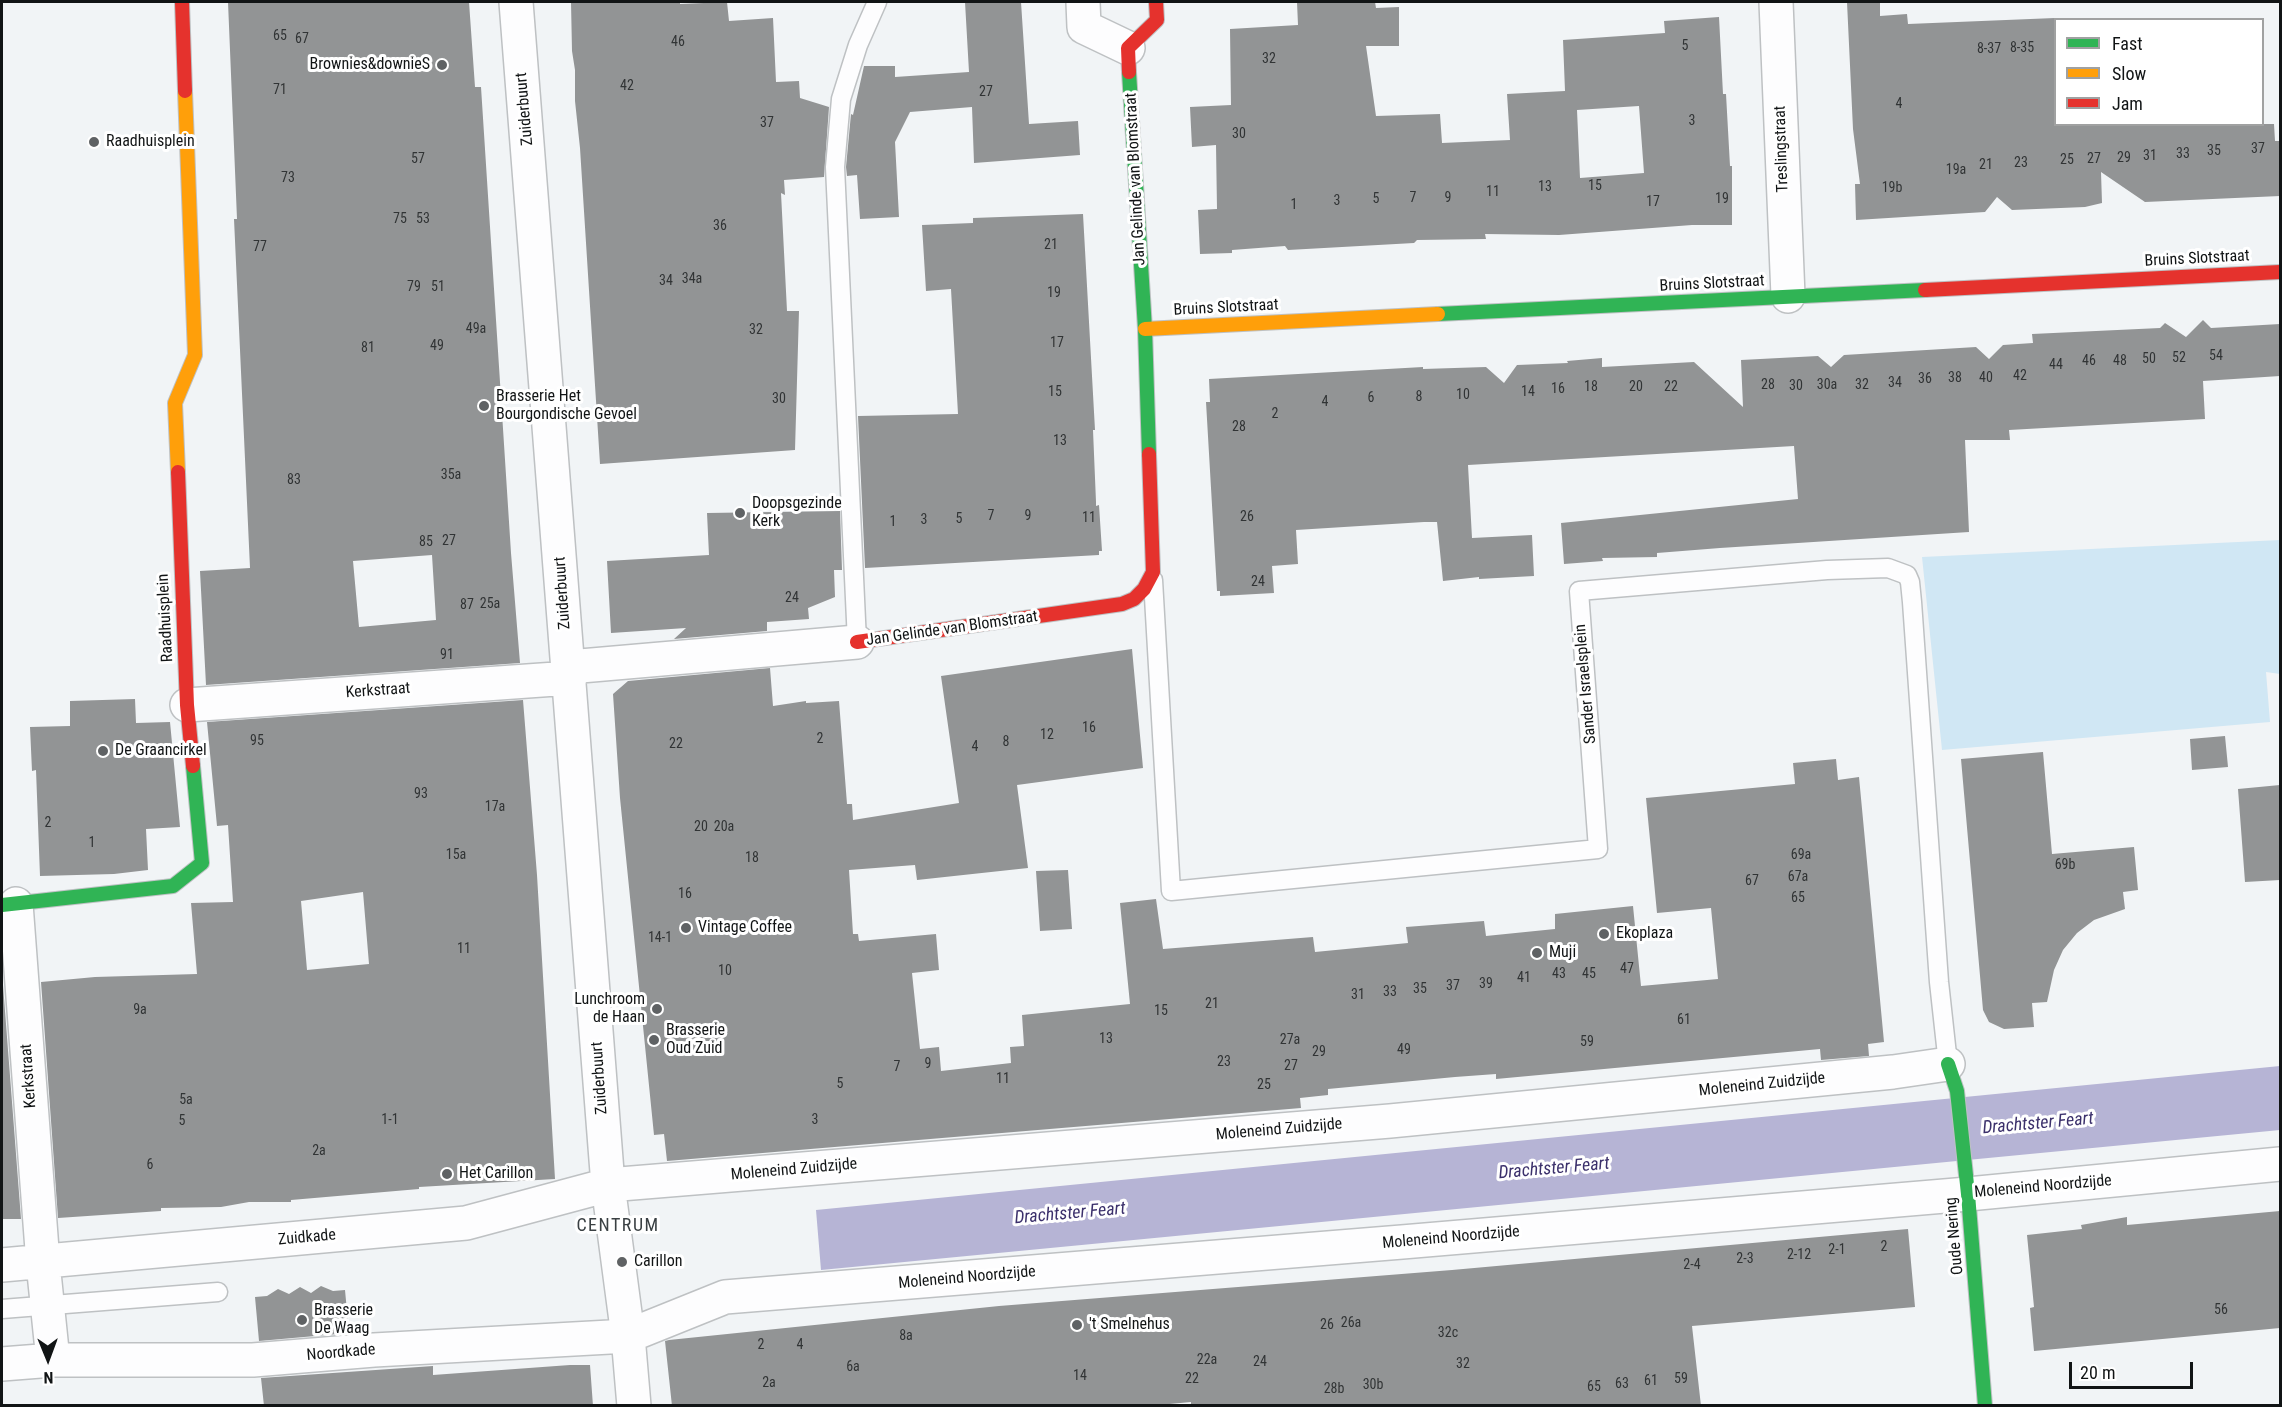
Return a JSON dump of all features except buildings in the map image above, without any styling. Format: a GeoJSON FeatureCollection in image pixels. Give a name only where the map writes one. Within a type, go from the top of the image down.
{"type":"FeatureCollection","features":[{"type":"Feature","properties":{"kind":"street","name":"Raadhuisplein"},"geometry":{"type":"LineString","coordinates":[[9,904],[173,886],[202,863],[187,705],[175,403],[195,356],[182,2]]}},
{"type":"Feature","properties":{"kind":"street","name":"Zuiderbuurt"},"geometry":{"type":"LineString","coordinates":[[516,2],[608,1185],[628,1336],[634,1406]]}},
{"type":"Feature","properties":{"kind":"street"},"geometry":{"type":"LineString","coordinates":[[1083,2],[1084,27],[1128,48],[1157,20],[1156,2]]}},
{"type":"Feature","properties":{"kind":"street","name":"Treslingstraat"},"geometry":{"type":"LineString","coordinates":[[1776,2],[1788,296]]}},
{"type":"Feature","properties":{"kind":"street","name":"Jan Gelinde van Blomstraat"},"geometry":{"type":"LineString","coordinates":[[857,642],[1122,604],[1134,599],[1144,589],[1153,572],[1145,329],[1128,48]]}},
{"type":"Feature","properties":{"kind":"street","name":"Bruins Slotstraat"},"geometry":{"type":"LineString","coordinates":[[1145,329],[2280,272]]}},
{"type":"Feature","properties":{"kind":"street","name":"Kerkstraat"},"geometry":{"type":"LineString","coordinates":[[187,705],[569,672],[857,642]]}},
{"type":"Feature","properties":{"kind":"street","name":"Kerkstraat"},"geometry":{"type":"LineString","coordinates":[[9,904],[43,1263]]}},
{"type":"Feature","properties":{"kind":"street","name":"Moleneind Zuidzijde"},"geometry":{"type":"LineString","coordinates":[[608,1185],[1402,1120],[1870,1075],[1953,1078]]}},
{"type":"Feature","properties":{"kind":"street","name":"Oude Nering"},"geometry":{"type":"LineString","coordinates":[[1953,1078],[1967,1181],[1985,1406]]}},
{"type":"Feature","properties":{"kind":"street","name":"Moleneind Noordzijde"},"geometry":{"type":"LineString","coordinates":[[628,1336],[725,1297],[1967,1181],[2280,1164]]}},
{"type":"Feature","properties":{"kind":"street","name":"Zuidkade"},"geometry":{"type":"LineString","coordinates":[[2,1265],[466,1223],[608,1185]]}},
{"type":"Feature","properties":{"kind":"street"},"geometry":{"type":"LineString","coordinates":[[43,1263],[53,1360]]}},
{"type":"Feature","properties":{"kind":"street","name":"Noordkade"},"geometry":{"type":"LineString","coordinates":[[2,1364],[53,1360],[253,1360],[374,1350],[628,1336]]}},
{"type":"Feature","properties":{"kind":"lane","name":"Jan Gelinde van Blomstraat"},"geometry":{"type":"LineString","coordinates":[[857,642],[835,167],[841,99],[858,45],[877,2]]}},
{"type":"Feature","properties":{"kind":"lane","name":"Sander Israelsplein"},"geometry":{"type":"LineString","coordinates":[[1153,572],[1171,891],[1598,849],[1579,591],[1827,570],[1888,568],[1907,575],[1912,602],[1939,982],[1953,1078]]}},
{"type":"Feature","properties":{"kind":"lane"},"geometry":{"type":"LineString","coordinates":[[2,1309],[218,1292]]}},
{"type":"Feature","properties":{"kind":"shaded area"},"geometry":{"type":"Polygon","coordinates":[[[2280,540],[2280,674],[2266,672],[2270,722],[1942,750],[1922,557],[2280,540]]]}},
{"type":"Feature","properties":{"kind":"water","name":"Drachtster Feart"},"geometry":{"type":"Polygon","coordinates":[[[2280,1066],[2280,1130],[821,1270],[816,1210],[2280,1066]]]}},
{"type":"Feature","properties":{"kind":"traffic: fast"},"geometry":{"type":"LineString","coordinates":[[1129,72],[1145,329],[1149,454]]}},
{"type":"Feature","properties":{"kind":"traffic: fast"},"geometry":{"type":"LineString","coordinates":[[1438,314],[1925,290]]}},
{"type":"Feature","properties":{"kind":"traffic: fast"},"geometry":{"type":"LineString","coordinates":[[2,905],[173,886],[202,863],[193,766]]}},
{"type":"Feature","properties":{"kind":"traffic: fast"},"geometry":{"type":"LineString","coordinates":[[1948,1064],[1957,1091],[1968,1194],[1985,1406]]}},
{"type":"Feature","properties":{"kind":"traffic: slow"},"geometry":{"type":"LineString","coordinates":[[178,472],[175,403],[195,355],[185,91]]}},
{"type":"Feature","properties":{"kind":"traffic: slow"},"geometry":{"type":"LineString","coordinates":[[1145,329],[1438,314]]}},
{"type":"Feature","properties":{"kind":"traffic: jam"},"geometry":{"type":"LineString","coordinates":[[182,2],[185,91]]}},
{"type":"Feature","properties":{"kind":"traffic: jam"},"geometry":{"type":"LineString","coordinates":[[1129,72],[1128,48],[1157,20],[1156,2]]}},
{"type":"Feature","properties":{"kind":"traffic: jam"},"geometry":{"type":"LineString","coordinates":[[1925,290],[2280,272]]}},
{"type":"Feature","properties":{"kind":"traffic: jam"},"geometry":{"type":"LineString","coordinates":[[857,642],[1122,604],[1134,599],[1144,589],[1153,572],[1149,454]]}},
{"type":"Feature","properties":{"kind":"traffic: jam"},"geometry":{"type":"LineString","coordinates":[[178,472],[187,705],[193,766]]}},
{"type":"Feature","properties":{"kind":"place","name":"Brownies&downieS"},"geometry":{"type":"Point","coordinates":[442,65]}},
{"type":"Feature","properties":{"kind":"place","name":"Raadhuisplein"},"geometry":{"type":"Point","coordinates":[94,142]}},
{"type":"Feature","properties":{"kind":"place","name":"Brasserie Het Bourgondische Gevoel"},"geometry":{"type":"Point","coordinates":[484,406]}},
{"type":"Feature","properties":{"kind":"place","name":"Doopsgezinde Kerk"},"geometry":{"type":"Point","coordinates":[740,513]}},
{"type":"Feature","properties":{"kind":"place","name":"De Graancirkel"},"geometry":{"type":"Point","coordinates":[103,751]}},
{"type":"Feature","properties":{"kind":"place","name":"Vintage Coffee"},"geometry":{"type":"Point","coordinates":[686,928]}},
{"type":"Feature","properties":{"kind":"place","name":"Ekoplaza"},"geometry":{"type":"Point","coordinates":[1604,934]}},
{"type":"Feature","properties":{"kind":"place","name":"Muji"},"geometry":{"type":"Point","coordinates":[1537,953]}},
{"type":"Feature","properties":{"kind":"place","name":"Lunchroom de Haan"},"geometry":{"type":"Point","coordinates":[657,1009]}},
{"type":"Feature","properties":{"kind":"place","name":"Brasserie Oud Zuid"},"geometry":{"type":"Point","coordinates":[654,1040]}},
{"type":"Feature","properties":{"kind":"place","name":"Het Carillon"},"geometry":{"type":"Point","coordinates":[447,1174]}},
{"type":"Feature","properties":{"kind":"place","name":"Carillon"},"geometry":{"type":"Point","coordinates":[622,1262]}},
{"type":"Feature","properties":{"kind":"place","name":"Brasserie De Waag"},"geometry":{"type":"Point","coordinates":[302,1320]}},
{"type":"Feature","properties":{"kind":"place","name":"'t Smelnehus"},"geometry":{"type":"Point","coordinates":[1077,1325]}},
{"type":"Feature","properties":{"kind":"district","name":"CENTRUM"},"geometry":{"type":"Point","coordinates":[618,1226]}}]}
